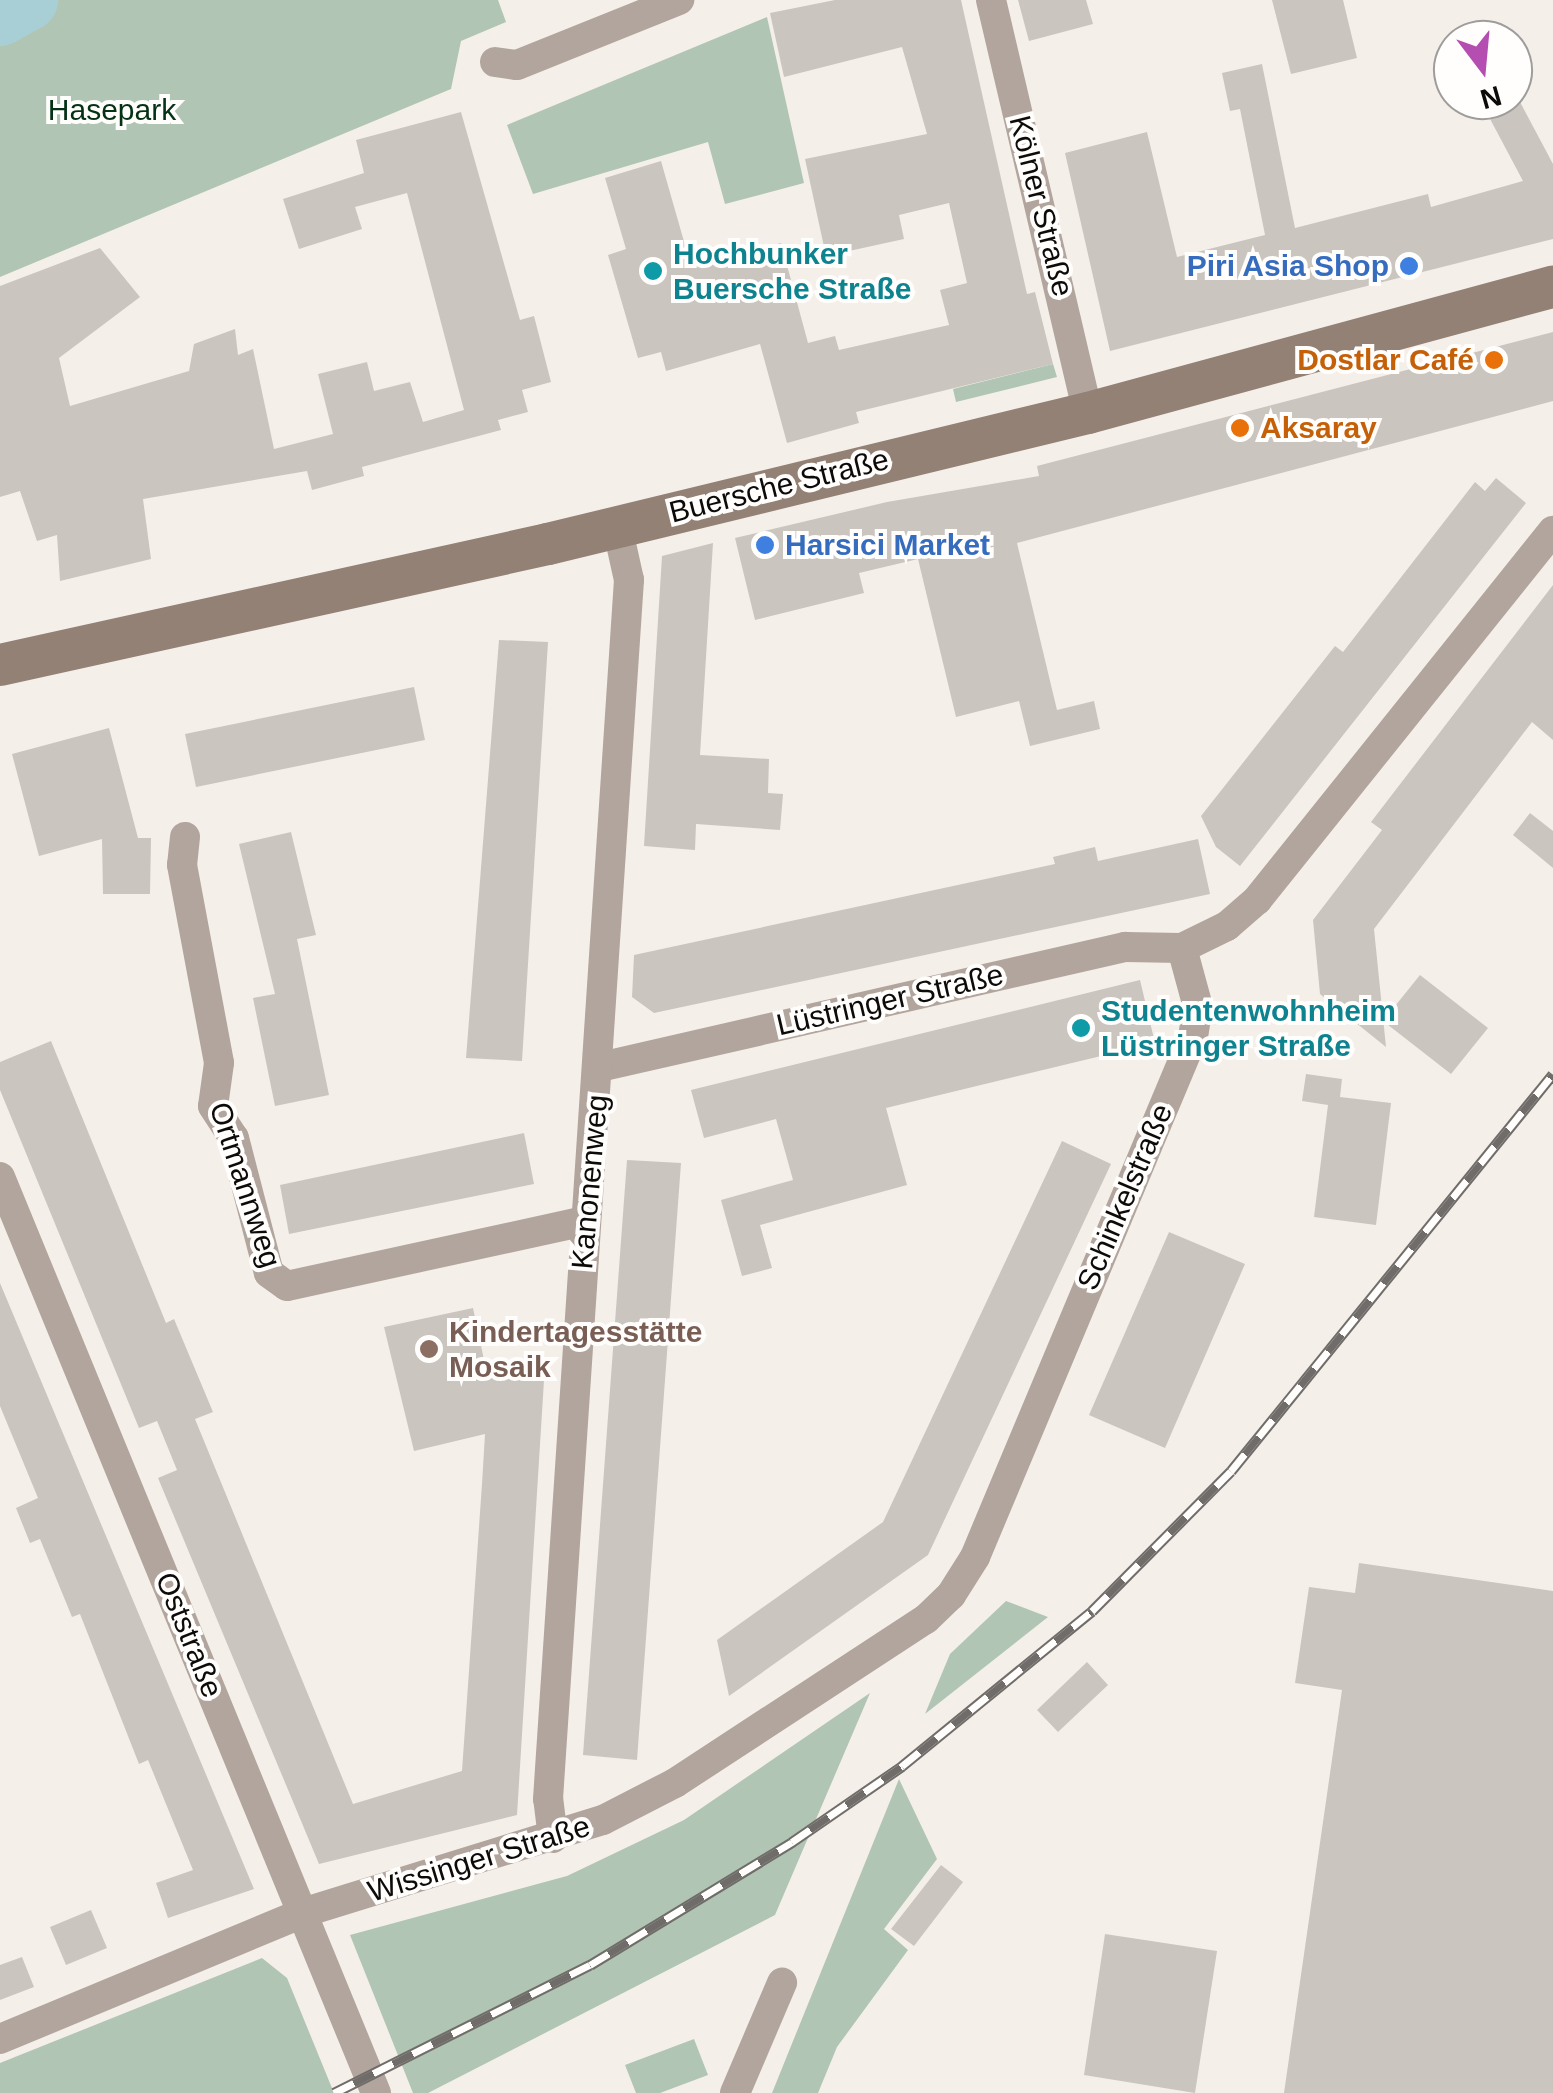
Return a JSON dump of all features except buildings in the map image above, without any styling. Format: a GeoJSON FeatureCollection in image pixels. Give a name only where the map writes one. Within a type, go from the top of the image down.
{"type":"FeatureCollection","features":[{"type":"Feature","properties":{"kind":"main road","name":"Buersche Straße"},"geometry":{"type":"LineString","coordinates":[[0,665],[617,526],[1088,413],[1553,287]]}},
{"type":"Feature","properties":{"kind":"street"},"geometry":{"type":"LineString","coordinates":[[495,62],[517,65],[679,0]]}},
{"type":"Feature","properties":{"kind":"street","name":"Kölner Straße"},"geometry":{"type":"LineString","coordinates":[[990,0],[1088,413]]}},
{"type":"Feature","properties":{"kind":"street","name":"Kanonenweg"},"geometry":{"type":"LineString","coordinates":[[552,1838],[548,1799],[585,1221],[600,1067],[629,580],[617,526]]}},
{"type":"Feature","properties":{"kind":"street"},"geometry":{"type":"LineString","coordinates":[[1182,948],[1227,926],[1258,900],[1553,531]]}},
{"type":"Feature","properties":{"kind":"street","name":"Ortmannweg"},"geometry":{"type":"LineString","coordinates":[[186,837],[182,865],[219,1063],[213,1106],[234,1138],[268,1272],[288,1286],[585,1221]]}},
{"type":"Feature","properties":{"kind":"street","name":"Lüstringer Straße"},"geometry":{"type":"LineString","coordinates":[[600,1067],[1125,946],[1182,948]]}},
{"type":"Feature","properties":{"kind":"street","name":"Schinkelstraße"},"geometry":{"type":"LineString","coordinates":[[926,1619],[951,1596],[974,1557],[1194,1036],[1198,1007],[1182,948]]}},
{"type":"Feature","properties":{"kind":"street","name":"Oststraße"},"geometry":{"type":"LineString","coordinates":[[0,1177],[376,2093]]}},
{"type":"Feature","properties":{"kind":"street","name":"Wissinger Straße"},"geometry":{"type":"LineString","coordinates":[[0,2040],[302,1914],[552,1838],[676,1784],[926,1619]]}},
{"type":"Feature","properties":{"kind":"street"},"geometry":{"type":"LineString","coordinates":[[736,2093],[782,1983]]}},
{"type":"Feature","properties":{"kind":"green space","name":"Hasepark"},"geometry":{"type":"Polygon","coordinates":[[[0,0],[498,0],[506,22],[461,41],[451,89],[0,277],[0,0]]]}},
{"type":"Feature","properties":{"kind":"green space"},"geometry":{"type":"Polygon","coordinates":[[[767,17],[804,183],[725,204],[708,142],[533,194],[507,125],[767,17]]]}},
{"type":"Feature","properties":{"kind":"green space"},"geometry":{"type":"Polygon","coordinates":[[[1053,364],[1057,377],[956,402],[953,389],[1053,364]]]}},
{"type":"Feature","properties":{"kind":"green space"},"geometry":{"type":"Polygon","coordinates":[[[1006,1601],[1048,1617],[925,1714],[950,1654],[1006,1601]]]}},
{"type":"Feature","properties":{"kind":"green space"},"geometry":{"type":"Polygon","coordinates":[[[870,1693],[775,1915],[428,2093],[413,2093],[350,1935],[567,1876],[684,1820],[870,1693]]]}},
{"type":"Feature","properties":{"kind":"green space"},"geometry":{"type":"Polygon","coordinates":[[[899,1779],[937,1859],[884,1929],[908,1950],[837,2047],[818,2093],[772,2093],[899,1779]]]}},
{"type":"Feature","properties":{"kind":"green space"},"geometry":{"type":"Polygon","coordinates":[[[262,1958],[287,1978],[334,2093],[0,2093],[0,2063],[262,1958]]]}},
{"type":"Feature","properties":{"kind":"green space"},"geometry":{"type":"Polygon","coordinates":[[[694,2039],[708,2075],[660,2093],[636,2093],[625,2065],[694,2039]]]}},
{"type":"Feature","properties":{"kind":"waterway"},"geometry":{"type":"LineString","coordinates":[[0,15],[27,0]]}},
{"type":"Feature","properties":{"kind":"railway"},"geometry":{"type":"LineString","coordinates":[[334,2093],[590,1965],[792,1842],[902,1766],[1092,1611],[1231,1471],[1553,1074]]}},
{"type":"Feature","properties":{"kind":"place","name":"Piri Asia Shop"},"geometry":{"type":"Point","coordinates":[1409,266]}},
{"type":"Feature","properties":{"kind":"place","name":"Hochbunker Buersche Straße"},"geometry":{"type":"Point","coordinates":[653,271]}},
{"type":"Feature","properties":{"kind":"place","name":"Dostlar Café"},"geometry":{"type":"Point","coordinates":[1494,360]}},
{"type":"Feature","properties":{"kind":"place","name":"Aksaray"},"geometry":{"type":"Point","coordinates":[1240,428]}},
{"type":"Feature","properties":{"kind":"place","name":"Harsici Market"},"geometry":{"type":"Point","coordinates":[765,545]}},
{"type":"Feature","properties":{"kind":"place","name":"Studentenwohnheim Lüstringer Straße"},"geometry":{"type":"Point","coordinates":[1081,1028]}},
{"type":"Feature","properties":{"kind":"place","name":"Kindertagesstätte Mosaik"},"geometry":{"type":"Point","coordinates":[429,1349]}}]}
